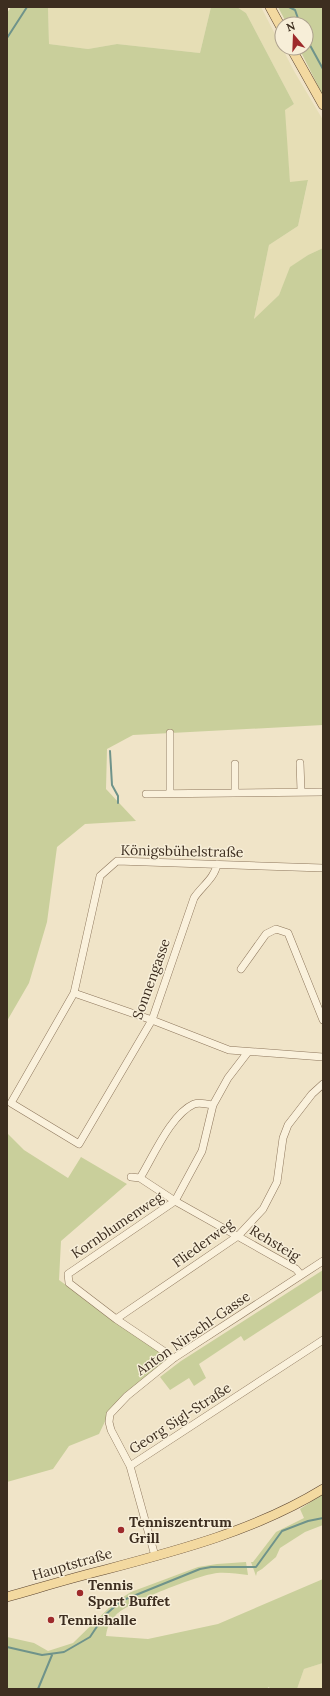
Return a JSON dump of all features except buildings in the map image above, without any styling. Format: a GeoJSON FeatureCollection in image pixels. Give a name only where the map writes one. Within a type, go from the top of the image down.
{"type":"FeatureCollection","features":[{"type":"Feature","properties":{"kind":"main road"},"geometry":{"type":"LineString","coordinates":[[270,7],[275,16]]}},
{"type":"Feature","properties":{"kind":"main road"},"geometry":{"type":"LineString","coordinates":[[295,56],[323,105]]}},
{"type":"Feature","properties":{"kind":"main road","name":"Hauptstraße"},"geometry":{"type":"LineString","coordinates":[[7,1597],[155,1556],[260,1522],[297,1505],[323,1489]]}},
{"type":"Feature","properties":{"kind":"street"},"geometry":{"type":"LineString","coordinates":[[170,733],[170,793]]}},
{"type":"Feature","properties":{"kind":"street"},"geometry":{"type":"LineString","coordinates":[[235,764],[235,792]]}},
{"type":"Feature","properties":{"kind":"street"},"geometry":{"type":"LineString","coordinates":[[300,764],[301,791]]}},
{"type":"Feature","properties":{"kind":"street"},"geometry":{"type":"LineString","coordinates":[[146,794],[301,791],[323,792]]}},
{"type":"Feature","properties":{"kind":"street","name":"Königsbühelstraße"},"geometry":{"type":"LineString","coordinates":[[79,1144],[11,1102],[74,993],[100,876],[117,861],[323,868]]}},
{"type":"Feature","properties":{"kind":"street","name":"Sonnengasse"},"geometry":{"type":"LineString","coordinates":[[79,1144],[152,1020],[194,898],[216,870],[217,864]]}},
{"type":"Feature","properties":{"kind":"street"},"geometry":{"type":"LineString","coordinates":[[241,969],[266,934],[276,929],[288,933],[323,1020]]}},
{"type":"Feature","properties":{"kind":"street"},"geometry":{"type":"LineString","coordinates":[[74,993],[152,1020],[229,1050],[323,1057]]}},
{"type":"Feature","properties":{"kind":"street","name":"Kornblumenweg"},"geometry":{"type":"LineString","coordinates":[[174,1358],[116,1319],[69,1283],[68,1274],[175,1201],[202,1151],[213,1105],[228,1078],[248,1052]]}},
{"type":"Feature","properties":{"kind":"street","name":"Fliederweg"},"geometry":{"type":"LineString","coordinates":[[116,1319],[238,1236],[263,1209],[275,1187],[283,1138],[288,1125],[312,1094],[323,1084]]}},
{"type":"Feature","properties":{"kind":"street"},"geometry":{"type":"LineString","coordinates":[[140,1178],[168,1130],[182,1112],[196,1103],[213,1105]]}},
{"type":"Feature","properties":{"kind":"street","name":"Rehsteig"},"geometry":{"type":"LineString","coordinates":[[131,1177],[140,1178],[175,1201],[296,1269],[301,1275]]}},
{"type":"Feature","properties":{"kind":"street","name":"Anton Nirschl-Gasse"},"geometry":{"type":"LineString","coordinates":[[130,1466],[111,1430],[109,1422],[110,1414],[127,1396],[174,1358],[323,1261]]}},
{"type":"Feature","properties":{"kind":"street","name":"Georg Sigl-Straße"},"geometry":{"type":"LineString","coordinates":[[155,1556],[130,1466],[323,1340]]}},
{"type":"Feature","properties":{"kind":"shaded area"},"geometry":{"type":"Polygon","coordinates":[[[48,7],[211,7],[200,53],[117,44],[88,49],[49,44],[48,7]]]}},
{"type":"Feature","properties":{"kind":"shaded area"},"geometry":{"type":"Polygon","coordinates":[[[237,7],[261,7],[274,32],[274,56],[286,56],[323,120],[323,248],[308,255],[291,267],[279,295],[254,320],[269,245],[298,226],[308,181],[290,183],[284,110],[294,104],[246,13],[237,7]]]}},
{"type":"Feature","properties":{"kind":"shaded area"},"geometry":{"type":"Polygon","coordinates":[[[323,1663],[323,1689],[297,1689],[304,1669],[323,1663]]]}},
{"type":"Feature","properties":{"kind":"green space"},"geometry":{"type":"Polygon","coordinates":[[[11,7],[48,7],[49,44],[88,49],[117,44],[200,53],[211,7],[237,7],[246,13],[294,104],[285,110],[290,182],[308,180],[298,226],[269,245],[254,319],[279,295],[290,267],[308,255],[323,248],[323,725],[133,735],[107,749],[106,789],[136,821],[85,824],[57,847],[47,922],[29,983],[7,1021],[7,13],[11,7]]]}},
{"type":"Feature","properties":{"kind":"green space"},"geometry":{"type":"Polygon","coordinates":[[[278,7],[323,7],[323,96],[303,56],[314,56],[314,16],[283,16],[278,7]]]}},
{"type":"Feature","properties":{"kind":"green space"},"geometry":{"type":"Polygon","coordinates":[[[7,1133],[24,1150],[68,1178],[81,1157],[127,1184],[61,1241],[59,1280],[169,1359],[111,1409],[99,1434],[69,1446],[53,1469],[7,1482],[7,1133]]]}},
{"type":"Feature","properties":{"kind":"green space"},"geometry":{"type":"Polygon","coordinates":[[[323,1270],[323,1290],[244,1341],[241,1336],[199,1364],[206,1378],[194,1386],[189,1378],[170,1390],[160,1377],[181,1361],[323,1270]]]}},
{"type":"Feature","properties":{"kind":"green space"},"geometry":{"type":"Polygon","coordinates":[[[323,1494],[323,1525],[305,1532],[280,1548],[276,1557],[257,1572],[256,1576],[251,1562],[253,1562],[276,1532],[304,1518],[300,1509],[323,1494]]]}},
{"type":"Feature","properties":{"kind":"green space"},"geometry":{"type":"Polygon","coordinates":[[[246,1562],[248,1575],[217,1573],[208,1575],[164,1590],[134,1603],[114,1617],[110,1622],[106,1636],[148,1639],[218,1624],[323,1579],[323,1663],[304,1669],[297,1689],[270,1689],[269,1687],[266,1689],[7,1689],[7,1637],[34,1643],[48,1651],[73,1643],[115,1602],[131,1592],[198,1567],[246,1562]]]}},
{"type":"Feature","properties":{"kind":"waterway"},"geometry":{"type":"LineString","coordinates":[[7,38],[27,7]]}},
{"type":"Feature","properties":{"kind":"waterway"},"geometry":{"type":"LineString","coordinates":[[289,7],[295,10],[297,16]]}},
{"type":"Feature","properties":{"kind":"waterway"},"geometry":{"type":"LineString","coordinates":[[314,53],[323,69]]}},
{"type":"Feature","properties":{"kind":"waterway"},"geometry":{"type":"LineString","coordinates":[[110,751],[112,785],[118,796],[118,803]]}},
{"type":"Feature","properties":{"kind":"waterway"},"geometry":{"type":"LineString","coordinates":[[7,1647],[42,1655],[64,1652],[90,1637],[104,1616],[121,1601],[200,1569],[211,1567],[256,1567],[282,1531],[308,1521],[323,1518]]}},
{"type":"Feature","properties":{"kind":"waterway"},"geometry":{"type":"LineString","coordinates":[[38,1689],[52,1655]]}},
{"type":"Feature","properties":{"kind":"place","name":"Tenniszentrum Grill"},"geometry":{"type":"Point","coordinates":[121,1530]}},
{"type":"Feature","properties":{"kind":"place","name":"Tennis Sport Buffet"},"geometry":{"type":"Point","coordinates":[80,1593]}},
{"type":"Feature","properties":{"kind":"place","name":"Tennishalle"},"geometry":{"type":"Point","coordinates":[51,1620]}}]}
